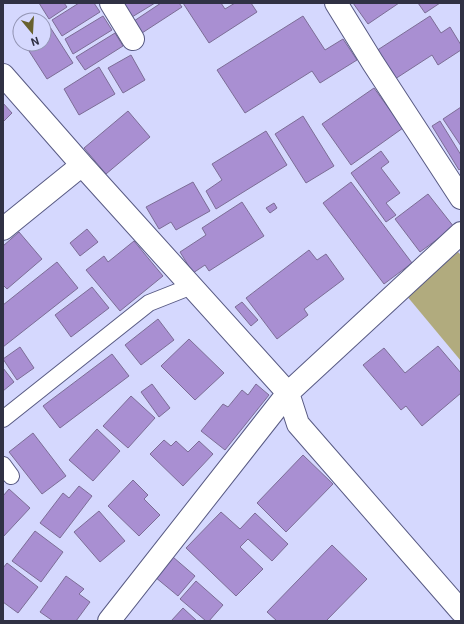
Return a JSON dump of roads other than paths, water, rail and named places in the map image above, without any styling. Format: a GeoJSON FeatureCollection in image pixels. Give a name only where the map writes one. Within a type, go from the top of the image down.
{"type":"FeatureCollection","features":[{"type":"Feature","properties":{"kind":"street"},"geometry":{"type":"LineString","coordinates":[[111,3],[133,39]]}},
{"type":"Feature","properties":{"kind":"street"},"geometry":{"type":"LineString","coordinates":[[336,3],[373,63],[461,198]]}},
{"type":"Feature","properties":{"kind":"street"},"geometry":{"type":"LineString","coordinates":[[3,75],[82,165],[288,393],[298,424],[461,611]]}},
{"type":"Feature","properties":{"kind":"street"},"geometry":{"type":"LineString","coordinates":[[3,229],[82,165]]}},
{"type":"Feature","properties":{"kind":"street"},"geometry":{"type":"LineString","coordinates":[[109,621],[288,393],[461,233]]}},
{"type":"Feature","properties":{"kind":"lane"},"geometry":{"type":"LineString","coordinates":[[3,419],[149,303],[192,286]]}}]}
